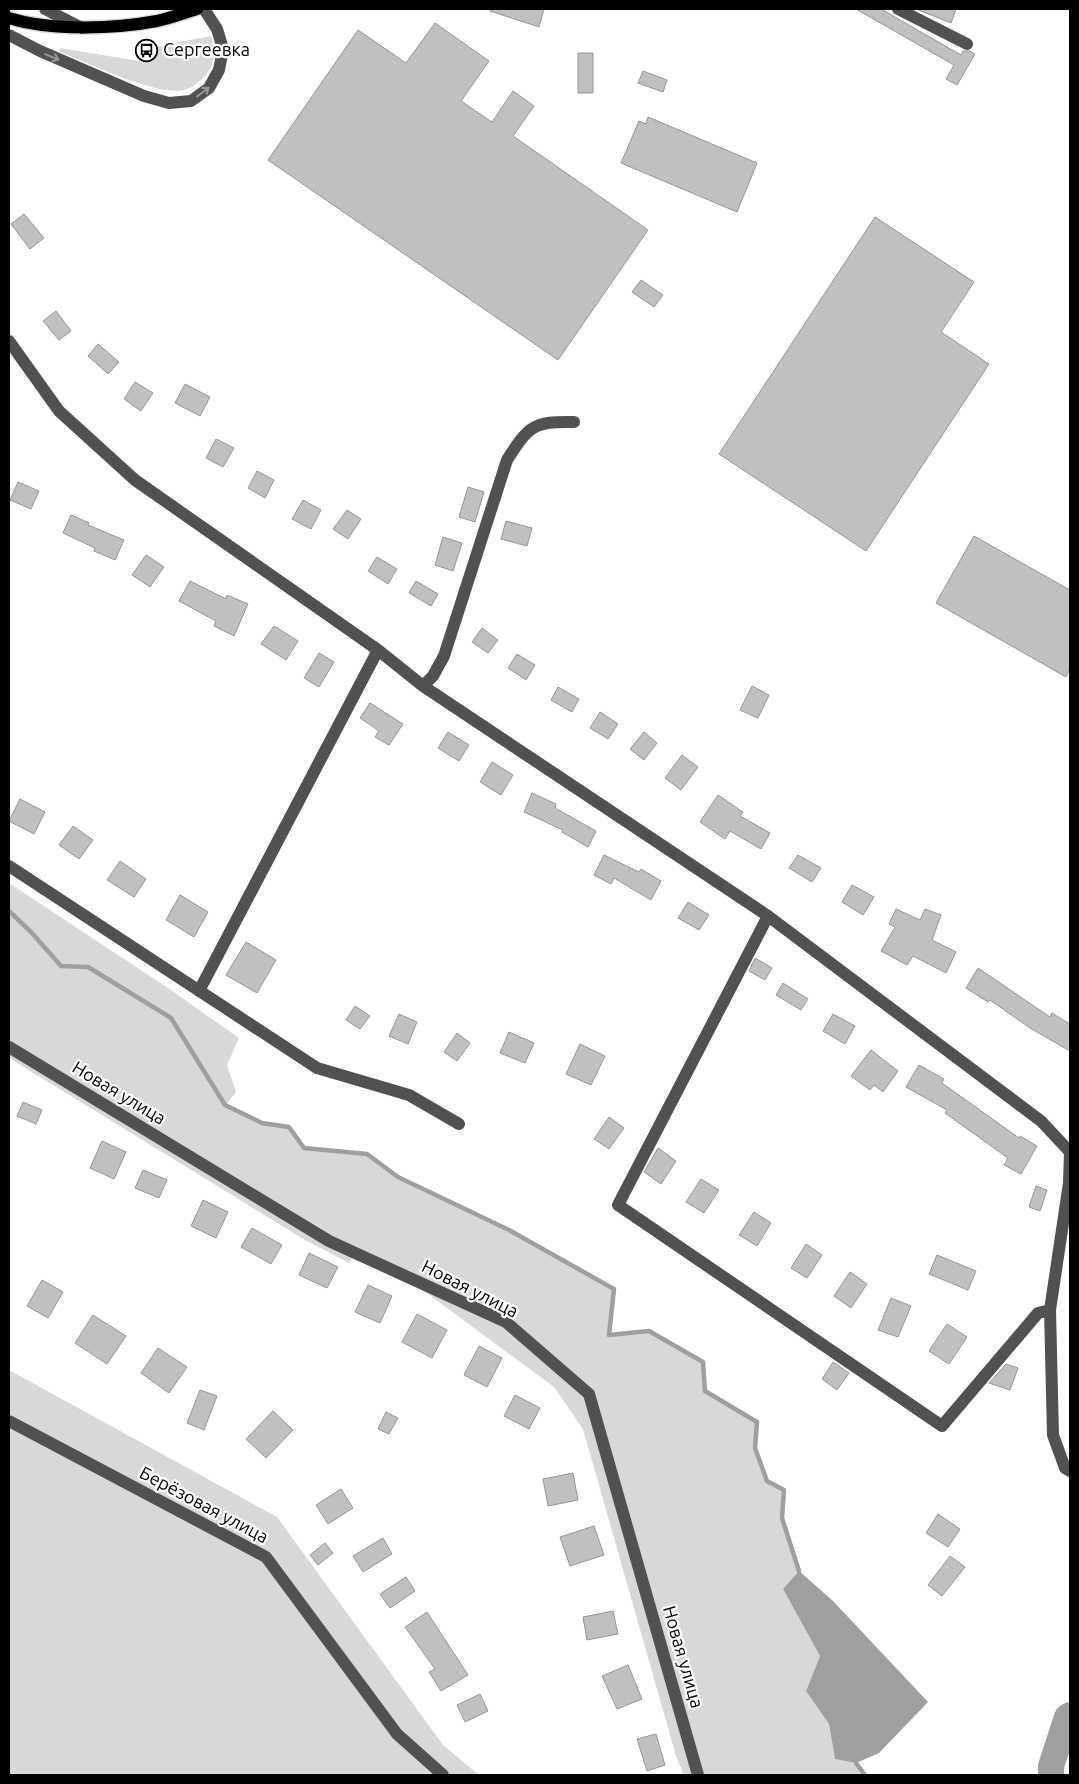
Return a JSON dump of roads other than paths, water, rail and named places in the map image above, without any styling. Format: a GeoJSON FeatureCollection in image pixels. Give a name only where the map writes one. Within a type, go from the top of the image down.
{"type":"FeatureCollection","features":[{"type":"Feature","properties":{"kind":"main road"},"geometry":{"type":"LineString","coordinates":[[9,18],[44,25],[82,28],[158,21],[197,9]]}},
{"type":"Feature","properties":{"kind":"street"},"geometry":{"type":"LineString","coordinates":[[47,9],[82,28]]}},
{"type":"Feature","properties":{"kind":"street"},"geometry":{"type":"LineString","coordinates":[[9,35],[40,51],[144,96],[169,103],[191,101],[209,88],[219,70],[223,49],[217,29],[204,9]]}},
{"type":"Feature","properties":{"kind":"street"},"geometry":{"type":"LineString","coordinates":[[898,9],[968,44]]}},
{"type":"Feature","properties":{"kind":"street"},"geometry":{"type":"LineString","coordinates":[[9,341],[59,411],[135,480],[378,650],[423,686],[768,916],[1041,1121],[1070,1152],[1069,1183],[1050,1310],[1053,1435],[1065,1468],[1070,1471]]}},
{"type":"Feature","properties":{"kind":"street"},"geometry":{"type":"LineString","coordinates":[[423,686],[433,676],[444,656],[508,460],[522,437],[535,426],[548,421],[574,422]]}},
{"type":"Feature","properties":{"kind":"street"},"geometry":{"type":"LineString","coordinates":[[199,991],[378,650]]}},
{"type":"Feature","properties":{"kind":"street"},"geometry":{"type":"LineString","coordinates":[[9,866],[317,1068],[409,1095],[459,1124]]}},
{"type":"Feature","properties":{"kind":"street"},"geometry":{"type":"LineString","coordinates":[[768,916],[618,1205],[942,1426],[1038,1313],[1050,1310]]}},
{"type":"Feature","properties":{"kind":"street","name":"Новая улица"},"geometry":{"type":"LineString","coordinates":[[9,1047],[329,1241],[506,1322],[590,1394],[698,1775]]}},
{"type":"Feature","properties":{"kind":"street","name":"Берёзовая улица"},"geometry":{"type":"LineString","coordinates":[[9,1421],[266,1557],[397,1734],[443,1775]]}},
{"type":"Feature","properties":{"kind":"waterway"},"geometry":{"type":"LineString","coordinates":[[9,911],[31,932],[61,966],[88,967],[171,1018],[225,1105],[262,1123],[289,1127],[304,1148],[367,1154],[398,1177],[509,1230],[614,1289],[609,1335],[649,1331],[703,1362],[705,1391],[757,1422],[755,1448],[767,1481],[784,1490],[782,1518],[799,1571]]}},
{"type":"Feature","properties":{"kind":"waterway"},"geometry":{"type":"LineString","coordinates":[[1051,1775],[1051,1766],[1067,1717],[1070,1715]]}},
{"type":"Feature","properties":{"kind":"waterway"},"geometry":{"type":"LineString","coordinates":[[856,1763],[865,1775]]}},
{"type":"Feature","properties":{"kind":"place","name":"Сергеевка"},"geometry":{"type":"Point","coordinates":[147,50]}}]}
